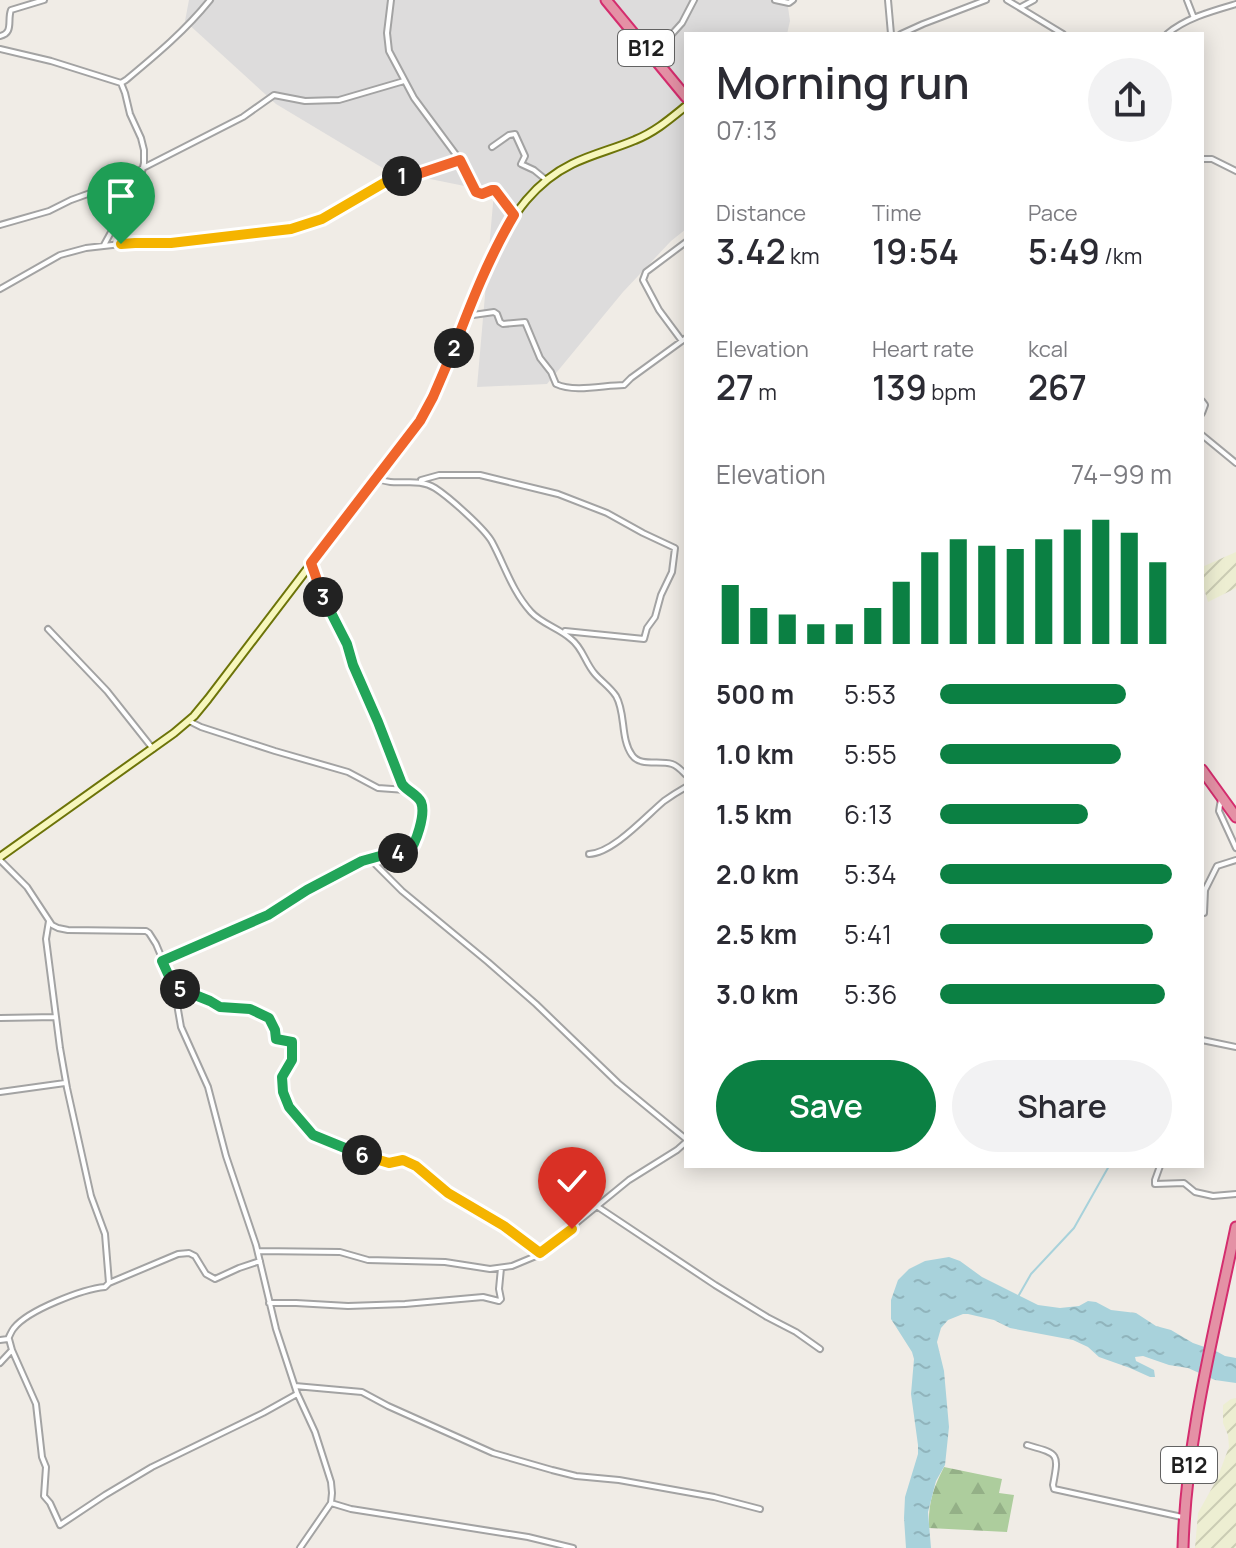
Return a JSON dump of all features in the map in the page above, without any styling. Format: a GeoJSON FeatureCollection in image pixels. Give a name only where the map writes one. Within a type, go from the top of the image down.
{"type":"FeatureCollection","features":[{"type":"Feature","properties":{"kind":"highway","name":"B12"},"geometry":{"type":"LineString","coordinates":[[606,0],[684,95]]}},
{"type":"Feature","properties":{"kind":"highway"},"geometry":{"type":"LineString","coordinates":[[1204,773],[1236,817]]}},
{"type":"Feature","properties":{"kind":"highway","name":"B12"},"geometry":{"type":"LineString","coordinates":[[1183,1548],[1189,1468],[1236,1227]]}},
{"type":"Feature","properties":{"kind":"street"},"geometry":{"type":"LineString","coordinates":[[0,36],[9,30],[11,10],[44,0]]}},
{"type":"Feature","properties":{"kind":"street"},"geometry":{"type":"LineString","coordinates":[[0,49],[121,83],[170,44],[210,0]]}},
{"type":"Feature","properties":{"kind":"street"},"geometry":{"type":"LineString","coordinates":[[391,0],[388,48],[404,81],[460,160],[476,192],[482,194],[495,190],[514,215]]}},
{"type":"Feature","properties":{"kind":"street"},"geometry":{"type":"LineString","coordinates":[[652,56],[682,23],[694,0]]}},
{"type":"Feature","properties":{"kind":"street"},"geometry":{"type":"LineString","coordinates":[[775,0],[788,3],[793,0]]}},
{"type":"Feature","properties":{"kind":"street"},"geometry":{"type":"LineString","coordinates":[[888,0],[891,32]]}},
{"type":"Feature","properties":{"kind":"street"},"geometry":{"type":"LineString","coordinates":[[906,32],[986,0]]}},
{"type":"Feature","properties":{"kind":"street"},"geometry":{"type":"LineString","coordinates":[[1021,7],[1034,0]]}},
{"type":"Feature","properties":{"kind":"street"},"geometry":{"type":"LineString","coordinates":[[1187,0],[1194,18]]}},
{"type":"Feature","properties":{"kind":"street"},"geometry":{"type":"LineString","coordinates":[[1010,1],[1059,32]]}},
{"type":"Feature","properties":{"kind":"street"},"geometry":{"type":"LineString","coordinates":[[1170,32],[1194,18],[1236,4]]}},
{"type":"Feature","properties":{"kind":"street"},"geometry":{"type":"LineString","coordinates":[[0,225],[49,211],[115,185],[254,111],[274,95],[305,101],[343,99],[404,81]]}},
{"type":"Feature","properties":{"kind":"street"},"geometry":{"type":"LineString","coordinates":[[103,246],[138,189],[145,156],[121,83]]}},
{"type":"Feature","properties":{"kind":"street"},"geometry":{"type":"LineString","coordinates":[[300,1548],[331,1503],[332,1488],[325,1459],[297,1393],[208,1087],[181,1027],[174,987],[152,936],[146,931],[68,930],[56,927],[27,887],[0,859],[153,749],[189,721],[208,699],[427,409],[495,249],[526,199],[561,169],[646,135],[684,111]]}},
{"type":"Feature","properties":{"kind":"street"},"geometry":{"type":"LineString","coordinates":[[492,147],[515,134],[525,156],[521,164],[545,179]]}},
{"type":"Feature","properties":{"kind":"street"},"geometry":{"type":"LineString","coordinates":[[1204,159],[1212,159],[1236,171]]}},
{"type":"Feature","properties":{"kind":"street"},"geometry":{"type":"LineString","coordinates":[[0,289],[60,255],[79,249],[130,243],[171,243],[291,229],[331,214],[389,180],[460,160]]}},
{"type":"Feature","properties":{"kind":"street"},"geometry":{"type":"LineString","coordinates":[[466,316],[494,312],[503,324],[525,322],[540,358],[556,384],[598,388],[624,385],[684,340],[659,310],[643,280],[646,272],[684,244]]}},
{"type":"Feature","properties":{"kind":"street"},"geometry":{"type":"LineString","coordinates":[[1204,437],[1236,463]]}},
{"type":"Feature","properties":{"kind":"street"},"geometry":{"type":"LineString","coordinates":[[377,478],[387,482],[418,481],[439,475],[477,474],[555,493],[607,513],[675,548],[672,572],[644,639],[561,631]]}},
{"type":"Feature","properties":{"kind":"street"},"geometry":{"type":"LineString","coordinates":[[418,481],[441,492],[487,534],[529,610],[576,643],[594,674],[617,698],[632,756],[642,761],[671,764],[684,773]]}},
{"type":"Feature","properties":{"kind":"street"},"geometry":{"type":"LineString","coordinates":[[311,563],[329,613],[347,644],[406,790]]}},
{"type":"Feature","properties":{"kind":"street"},"geometry":{"type":"LineString","coordinates":[[48,629],[107,691],[153,749]]}},
{"type":"Feature","properties":{"kind":"street"},"geometry":{"type":"LineString","coordinates":[[162,961],[268,915],[307,890],[369,858],[408,853],[412,849],[422,810],[419,799],[406,790],[378,788],[348,772],[189,721]]}},
{"type":"Feature","properties":{"kind":"street"},"geometry":{"type":"LineString","coordinates":[[589,854],[599,853],[614,844],[665,800],[684,788]]}},
{"type":"Feature","properties":{"kind":"street"},"geometry":{"type":"LineString","coordinates":[[1221,797],[1219,811],[1236,848]]}},
{"type":"Feature","properties":{"kind":"street"},"geometry":{"type":"LineString","coordinates":[[369,858],[402,891],[536,1004],[618,1083],[684,1139]]}},
{"type":"Feature","properties":{"kind":"street"},"geometry":{"type":"LineString","coordinates":[[1204,913],[1205,890],[1217,866],[1236,860]]}},
{"type":"Feature","properties":{"kind":"street"},"geometry":{"type":"LineString","coordinates":[[49,921],[46,939],[66,1083],[91,1196],[105,1234],[109,1283]]}},
{"type":"Feature","properties":{"kind":"street"},"geometry":{"type":"LineString","coordinates":[[174,987],[220,1007],[246,1008],[261,1013],[270,1020],[277,1040],[292,1042],[292,1060],[282,1075],[283,1092],[289,1107],[313,1135],[391,1164],[403,1160],[411,1163],[448,1193],[504,1226],[540,1253]]}},
{"type":"Feature","properties":{"kind":"street"},"geometry":{"type":"LineString","coordinates":[[0,1018],[56,1017]]}},
{"type":"Feature","properties":{"kind":"street"},"geometry":{"type":"LineString","coordinates":[[1204,1040],[1236,1047]]}},
{"type":"Feature","properties":{"kind":"street"},"geometry":{"type":"LineString","coordinates":[[0,1092],[66,1083]]}},
{"type":"Feature","properties":{"kind":"street"},"geometry":{"type":"LineString","coordinates":[[258,1251],[329,1251],[379,1261],[434,1261],[484,1269],[522,1263],[540,1253],[635,1176],[684,1143]]}},
{"type":"Feature","properties":{"kind":"street"},"geometry":{"type":"LineString","coordinates":[[1159,1168],[1156,1184],[1184,1183],[1195,1192],[1213,1196],[1236,1194]]}},
{"type":"Feature","properties":{"kind":"street"},"geometry":{"type":"LineString","coordinates":[[598,1207],[715,1285],[799,1333],[820,1349]]}},
{"type":"Feature","properties":{"kind":"street"},"geometry":{"type":"LineString","coordinates":[[260,1261],[217,1279],[206,1274],[193,1254],[181,1253],[105,1287],[89,1289],[38,1311],[12,1330],[9,1338],[12,1350],[36,1404],[46,1469],[44,1494],[60,1525],[152,1467],[297,1393]]}},
{"type":"Feature","properties":{"kind":"street"},"geometry":{"type":"LineString","coordinates":[[269,1303],[348,1306],[478,1297],[499,1301],[501,1268]]}},
{"type":"Feature","properties":{"kind":"street"},"geometry":{"type":"LineString","coordinates":[[0,1340],[9,1338]]}},
{"type":"Feature","properties":{"kind":"street"},"geometry":{"type":"LineString","coordinates":[[0,1363],[12,1350]]}},
{"type":"Feature","properties":{"kind":"street"},"geometry":{"type":"LineString","coordinates":[[295,1386],[362,1392],[493,1453],[552,1470],[701,1494],[760,1509]]}},
{"type":"Feature","properties":{"kind":"street"},"geometry":{"type":"LineString","coordinates":[[1027,1445],[1055,1456],[1058,1461],[1054,1489],[1184,1517]]}},
{"type":"Feature","properties":{"kind":"street"},"geometry":{"type":"LineString","coordinates":[[331,1503],[351,1509],[528,1537],[573,1548]]}},
{"type":"Feature","properties":{"kind":"shaded area"},"geometry":{"type":"Polygon","coordinates":[[[189,0],[787,0],[790,21],[787,32],[684,32],[684,231],[623,292],[547,384],[477,387],[494,192],[386,170],[276,104],[185,21],[189,0]]]}},
{"type":"Feature","properties":{"kind":"green space"},"geometry":{"type":"Polygon","coordinates":[[[1236,552],[1236,588],[1208,602],[1204,589],[1204,566],[1236,552]]]}},
{"type":"Feature","properties":{"kind":"green space"},"geometry":{"type":"Polygon","coordinates":[[[1236,1398],[1236,1548],[1195,1548],[1198,1513],[1217,1479],[1229,1447],[1223,1423],[1223,1405],[1236,1398]]]}},
{"type":"Feature","properties":{"kind":"green space"},"geometry":{"type":"Polygon","coordinates":[[[944,1467],[1002,1479],[999,1493],[1014,1495],[1007,1532],[929,1528],[932,1496],[944,1467]]]}},
{"type":"Feature","properties":{"kind":"water"},"geometry":{"type":"Polygon","coordinates":[[[949,1257],[1038,1305],[1060,1308],[1079,1306],[1088,1301],[1111,1310],[1136,1313],[1193,1343],[1236,1358],[1236,1383],[1215,1380],[1188,1368],[1143,1356],[1135,1357],[1136,1361],[1154,1370],[1155,1377],[1150,1377],[1099,1357],[1073,1340],[1010,1328],[994,1320],[968,1314],[948,1320],[941,1328],[937,1342],[944,1371],[949,1427],[945,1465],[936,1481],[928,1512],[931,1548],[906,1548],[905,1497],[918,1454],[911,1394],[914,1359],[891,1319],[891,1300],[898,1280],[909,1269],[925,1261],[949,1257]]]}},
{"type":"Feature","properties":{"kind":"waterway"},"geometry":{"type":"LineString","coordinates":[[1019,1295],[1031,1274],[1074,1228],[1108,1168]]}},
{"type":"Feature","properties":{"kind":"route"},"geometry":{"type":"LineString","coordinates":[[121,244],[171,243],[299,227],[331,214],[389,180],[460,160],[476,192],[482,194],[495,190],[514,215],[495,249],[427,409],[412,433],[311,563],[329,613],[347,644],[402,784],[421,803],[420,824],[412,849],[408,853],[362,861],[268,915],[162,961],[174,987],[220,1007],[246,1008],[261,1013],[270,1020],[277,1040],[292,1042],[292,1060],[282,1075],[283,1092],[289,1107],[313,1135],[391,1164],[403,1160],[411,1163],[448,1193],[504,1226],[540,1253],[572,1229]]}}]}
